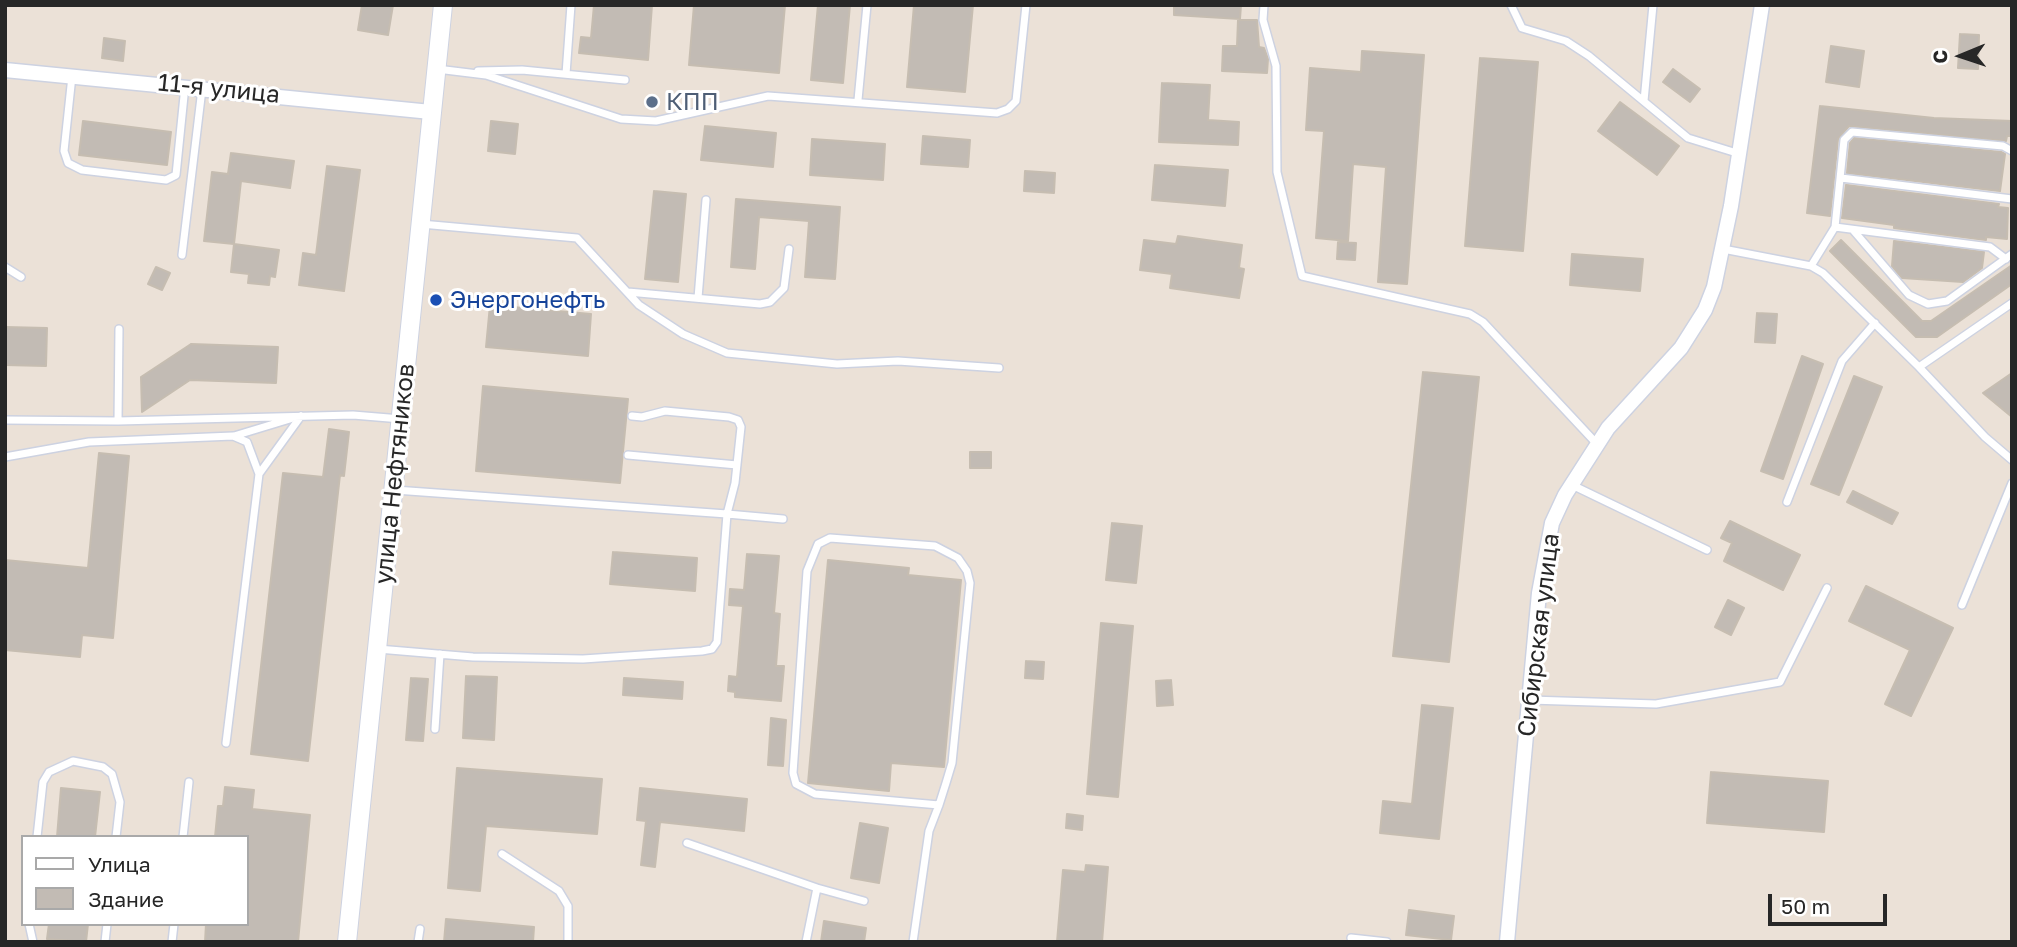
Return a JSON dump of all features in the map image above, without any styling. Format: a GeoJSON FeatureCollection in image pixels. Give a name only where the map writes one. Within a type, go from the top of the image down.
{"type":"FeatureCollection","features":[{"type":"Feature","properties":{"kind":"street","name":"улица Нефтяников"},"geometry":{"type":"LineString","coordinates":[[347,942],[443,5]]}},
{"type":"Feature","properties":{"kind":"street","name":"Сибирская улица"},"geometry":{"type":"LineString","coordinates":[[1507,942],[1545,556],[1552,523],[1571,484],[1597,444],[1695,329],[1714,287],[1741,155],[1762,5]]}},
{"type":"Feature","properties":{"kind":"street","name":"11-я улица"},"geometry":{"type":"LineString","coordinates":[[5,70],[432,112]]}},
{"type":"Feature","properties":{"kind":"lane"},"geometry":{"type":"LineString","coordinates":[[566,74],[571,5]]}},
{"type":"Feature","properties":{"kind":"lane"},"geometry":{"type":"LineString","coordinates":[[858,100],[867,5]]}},
{"type":"Feature","properties":{"kind":"lane"},"geometry":{"type":"LineString","coordinates":[[470,72],[621,119],[665,120],[768,96],[858,100],[997,113],[1008,109],[1016,101],[1026,5]]}},
{"type":"Feature","properties":{"kind":"lane"},"geometry":{"type":"LineString","coordinates":[[1264,5],[1263,20],[1276,66],[1277,172],[1302,276],[1469,314],[1483,322],[1597,444]]}},
{"type":"Feature","properties":{"kind":"lane"},"geometry":{"type":"LineString","coordinates":[[1511,5],[1522,28],[1566,41],[1589,56],[1688,138],[1741,155]]}},
{"type":"Feature","properties":{"kind":"lane"},"geometry":{"type":"LineString","coordinates":[[1644,101],[1653,5]]}},
{"type":"Feature","properties":{"kind":"lane"},"geometry":{"type":"LineString","coordinates":[[436,69],[470,72],[511,70],[625,80]]}},
{"type":"Feature","properties":{"kind":"lane"},"geometry":{"type":"LineString","coordinates":[[72,75],[64,151],[68,163],[82,170],[166,180],[176,175],[186,86]]}},
{"type":"Feature","properties":{"kind":"lane"},"geometry":{"type":"LineString","coordinates":[[182,255],[202,88]]}},
{"type":"Feature","properties":{"kind":"lane"},"geometry":{"type":"LineString","coordinates":[[1811,266],[1835,227],[1844,141],[1852,132],[2003,146],[2012,151]]}},
{"type":"Feature","properties":{"kind":"lane"},"geometry":{"type":"LineString","coordinates":[[1841,178],[2012,199]]}},
{"type":"Feature","properties":{"kind":"lane"},"geometry":{"type":"LineString","coordinates":[[698,299],[706,200]]}},
{"type":"Feature","properties":{"kind":"lane"},"geometry":{"type":"LineString","coordinates":[[420,224],[577,238],[627,292],[682,334],[739,356],[837,364],[898,361],[999,368]]}},
{"type":"Feature","properties":{"kind":"lane"},"geometry":{"type":"LineString","coordinates":[[1835,227],[1990,247],[2009,256],[1947,301],[1928,304],[1909,295],[1853,230]]}},
{"type":"Feature","properties":{"kind":"lane"},"geometry":{"type":"LineString","coordinates":[[627,292],[770,302],[784,288],[789,249]]}},
{"type":"Feature","properties":{"kind":"lane"},"geometry":{"type":"LineString","coordinates":[[1723,249],[1811,266],[1841,288],[1985,437],[2012,460]]}},
{"type":"Feature","properties":{"kind":"lane"},"geometry":{"type":"LineString","coordinates":[[5,267],[21,277]]}},
{"type":"Feature","properties":{"kind":"lane"},"geometry":{"type":"LineString","coordinates":[[1919,367],[2012,303]]}},
{"type":"Feature","properties":{"kind":"lane"},"geometry":{"type":"LineString","coordinates":[[1787,502],[1842,361],[1875,323]]}},
{"type":"Feature","properties":{"kind":"lane"},"geometry":{"type":"LineString","coordinates":[[118,421],[119,329]]}},
{"type":"Feature","properties":{"kind":"lane"},"geometry":{"type":"LineString","coordinates":[[377,649],[583,659],[712,649],[716,642],[727,514],[737,465],[740,427],[738,421],[729,417],[665,411],[642,417],[632,416]]}},
{"type":"Feature","properties":{"kind":"lane"},"geometry":{"type":"LineString","coordinates":[[5,419],[118,421],[353,415],[401,419]]}},
{"type":"Feature","properties":{"kind":"lane"},"geometry":{"type":"LineString","coordinates":[[5,457],[89,442],[233,436],[301,416]]}},
{"type":"Feature","properties":{"kind":"lane"},"geometry":{"type":"LineString","coordinates":[[259,474],[301,416]]}},
{"type":"Feature","properties":{"kind":"lane"},"geometry":{"type":"LineString","coordinates":[[226,743],[259,474],[247,442],[233,436]]}},
{"type":"Feature","properties":{"kind":"lane"},"geometry":{"type":"LineString","coordinates":[[628,455],[737,465]]}},
{"type":"Feature","properties":{"kind":"lane"},"geometry":{"type":"LineString","coordinates":[[1962,605],[2012,483]]}},
{"type":"Feature","properties":{"kind":"lane"},"geometry":{"type":"LineString","coordinates":[[1571,484],[1707,550]]}},
{"type":"Feature","properties":{"kind":"lane"},"geometry":{"type":"LineString","coordinates":[[394,489],[783,519]]}},
{"type":"Feature","properties":{"kind":"lane"},"geometry":{"type":"LineString","coordinates":[[912,942],[929,831],[939,805],[952,763],[970,583],[967,571],[958,558],[934,546],[830,538],[818,544],[807,571],[793,773],[796,784],[815,794],[939,805]]}},
{"type":"Feature","properties":{"kind":"lane"},"geometry":{"type":"LineString","coordinates":[[1530,700],[1656,704],[1780,682],[1826,588]]}},
{"type":"Feature","properties":{"kind":"lane"},"geometry":{"type":"LineString","coordinates":[[435,729],[440,654]]}},
{"type":"Feature","properties":{"kind":"lane"},"geometry":{"type":"LineString","coordinates":[[37,835],[43,782],[49,772],[73,761],[103,767],[112,775],[120,802],[116,835]]}},
{"type":"Feature","properties":{"kind":"lane"},"geometry":{"type":"LineString","coordinates":[[183,835],[189,782]]}},
{"type":"Feature","properties":{"kind":"lane"},"geometry":{"type":"LineString","coordinates":[[687,843],[817,888],[864,901]]}},
{"type":"Feature","properties":{"kind":"lane"},"geometry":{"type":"LineString","coordinates":[[502,854],[559,891],[568,906],[568,942]]}},
{"type":"Feature","properties":{"kind":"lane"},"geometry":{"type":"LineString","coordinates":[[806,942],[817,888]]}},
{"type":"Feature","properties":{"kind":"lane"},"geometry":{"type":"LineString","coordinates":[[418,942],[420,929]]}},
{"type":"Feature","properties":{"kind":"lane"},"geometry":{"type":"LineString","coordinates":[[1351,938],[1387,942]]}},
{"type":"Feature","properties":{"kind":"building"},"geometry":{"type":"Polygon","coordinates":[[[362,5],[393,5],[388,35],[358,30],[362,5]]]}},
{"type":"Feature","properties":{"kind":"building"},"geometry":{"type":"Polygon","coordinates":[[[594,5],[652,5],[648,60],[579,53],[581,37],[591,38],[594,5]]]}},
{"type":"Feature","properties":{"kind":"building"},"geometry":{"type":"Polygon","coordinates":[[[694,5],[785,5],[779,73],[689,65],[694,5]]]}},
{"type":"Feature","properties":{"kind":"building"},"geometry":{"type":"Polygon","coordinates":[[[818,5],[850,5],[843,83],[811,80],[818,5]]]}},
{"type":"Feature","properties":{"kind":"building"},"geometry":{"type":"Polygon","coordinates":[[[914,5],[973,5],[965,92],[907,87],[914,5]]]}},
{"type":"Feature","properties":{"kind":"building"},"geometry":{"type":"Polygon","coordinates":[[[1174,5],[1241,5],[1240,19],[1174,15],[1174,5]]]}},
{"type":"Feature","properties":{"kind":"building"},"geometry":{"type":"Polygon","coordinates":[[[1238,20],[1257,20],[1259,47],[1264,48],[1268,59],[1267,73],[1222,71],[1223,46],[1237,46],[1238,20]]]}},
{"type":"Feature","properties":{"kind":"building"},"geometry":{"type":"Polygon","coordinates":[[[1960,34],[1979,35],[1978,69],[1958,68],[1960,34]]]}},
{"type":"Feature","properties":{"kind":"building"},"geometry":{"type":"Polygon","coordinates":[[[104,38],[125,41],[123,61],[102,58],[104,38]]]}},
{"type":"Feature","properties":{"kind":"building"},"geometry":{"type":"Polygon","coordinates":[[[1831,46],[1864,51],[1859,87],[1826,82],[1831,46]]]}},
{"type":"Feature","properties":{"kind":"building"},"geometry":{"type":"Polygon","coordinates":[[[1362,51],[1424,55],[1407,284],[1378,282],[1386,167],[1353,164],[1348,241],[1316,238],[1324,131],[1306,130],[1310,68],[1361,72],[1362,51]]]}},
{"type":"Feature","properties":{"kind":"building"},"geometry":{"type":"Polygon","coordinates":[[[1480,58],[1538,62],[1523,251],[1465,246],[1480,58]]]}},
{"type":"Feature","properties":{"kind":"building"},"geometry":{"type":"Polygon","coordinates":[[[1673,69],[1700,89],[1690,102],[1663,82],[1673,69]]]}},
{"type":"Feature","properties":{"kind":"building"},"geometry":{"type":"Polygon","coordinates":[[[1162,83],[1210,85],[1208,120],[1239,122],[1238,145],[1159,142],[1162,83]]]}},
{"type":"Feature","properties":{"kind":"building"},"geometry":{"type":"Polygon","coordinates":[[[1620,102],[1679,146],[1657,175],[1598,131],[1620,102]]]}},
{"type":"Feature","properties":{"kind":"building"},"geometry":{"type":"Polygon","coordinates":[[[1820,106],[1934,118],[2012,121],[2012,136],[2007,136],[2006,141],[1849,126],[1838,139],[1830,216],[1807,213],[1820,106]]]}},
{"type":"Feature","properties":{"kind":"building"},"geometry":{"type":"Polygon","coordinates":[[[83,121],[171,132],[167,165],[79,155],[83,121]]]}},
{"type":"Feature","properties":{"kind":"building"},"geometry":{"type":"Polygon","coordinates":[[[491,121],[518,124],[515,154],[488,151],[491,121]]]}},
{"type":"Feature","properties":{"kind":"building"},"geometry":{"type":"Polygon","coordinates":[[[705,126],[776,133],[773,167],[701,160],[705,126]]]}},
{"type":"Feature","properties":{"kind":"building"},"geometry":{"type":"Polygon","coordinates":[[[923,136],[970,140],[968,167],[921,164],[923,136]]]}},
{"type":"Feature","properties":{"kind":"building"},"geometry":{"type":"Polygon","coordinates":[[[1854,138],[2001,152],[2005,154],[2000,191],[1847,173],[1850,143],[1854,138]]]}},
{"type":"Feature","properties":{"kind":"building"},"geometry":{"type":"Polygon","coordinates":[[[812,139],[885,144],[883,180],[810,175],[812,139]]]}},
{"type":"Feature","properties":{"kind":"building"},"geometry":{"type":"Polygon","coordinates":[[[231,153],[294,161],[290,188],[241,181],[234,244],[204,241],[212,172],[228,174],[231,153]]]}},
{"type":"Feature","properties":{"kind":"building"},"geometry":{"type":"Polygon","coordinates":[[[1155,165],[1228,170],[1225,206],[1152,200],[1155,165]]]}},
{"type":"Feature","properties":{"kind":"building"},"geometry":{"type":"Polygon","coordinates":[[[327,166],[360,170],[344,291],[299,285],[303,253],[316,255],[327,166]]]}},
{"type":"Feature","properties":{"kind":"building"},"geometry":{"type":"Polygon","coordinates":[[[1025,171],[1055,173],[1054,193],[1024,191],[1025,171]]]}},
{"type":"Feature","properties":{"kind":"building"},"geometry":{"type":"Polygon","coordinates":[[[1846,185],[1999,204],[1998,207],[2008,208],[2007,239],[1986,237],[1986,240],[1842,218],[1846,185]]]}},
{"type":"Feature","properties":{"kind":"building"},"geometry":{"type":"Polygon","coordinates":[[[654,191],[686,194],[678,282],[645,279],[654,191]]]}},
{"type":"Feature","properties":{"kind":"building"},"geometry":{"type":"Polygon","coordinates":[[[736,199],[840,207],[835,279],[805,277],[809,221],[759,217],[755,269],[731,267],[736,199]]]}},
{"type":"Feature","properties":{"kind":"building"},"geometry":{"type":"Polygon","coordinates":[[[1178,236],[1242,245],[1239,268],[1244,269],[1239,298],[1170,288],[1172,274],[1140,270],[1144,240],[1176,244],[1178,236]]]}},
{"type":"Feature","properties":{"kind":"building"},"geometry":{"type":"Polygon","coordinates":[[[1841,240],[1922,321],[1931,321],[2012,265],[2012,284],[1937,337],[1916,337],[1830,251],[1841,240]]]}},
{"type":"Feature","properties":{"kind":"building"},"geometry":{"type":"Polygon","coordinates":[[[1894,241],[1984,252],[1982,268],[1963,282],[1902,278],[1892,266],[1894,241]]]}},
{"type":"Feature","properties":{"kind":"building"},"geometry":{"type":"Polygon","coordinates":[[[1338,242],[1356,243],[1355,260],[1337,259],[1338,242]]]}},
{"type":"Feature","properties":{"kind":"building"},"geometry":{"type":"Polygon","coordinates":[[[234,244],[279,250],[275,277],[270,276],[269,285],[248,283],[249,274],[231,272],[234,244]]]}},
{"type":"Feature","properties":{"kind":"building"},"geometry":{"type":"Polygon","coordinates":[[[1572,254],[1643,259],[1640,291],[1570,285],[1572,254]]]}},
{"type":"Feature","properties":{"kind":"building"},"geometry":{"type":"Polygon","coordinates":[[[156,267],[170,273],[162,290],[148,284],[156,267]]]}},
{"type":"Feature","properties":{"kind":"building"},"geometry":{"type":"Polygon","coordinates":[[[490,305],[591,314],[588,356],[486,347],[490,305]]]}},
{"type":"Feature","properties":{"kind":"building"},"geometry":{"type":"Polygon","coordinates":[[[1757,313],[1777,314],[1775,343],[1755,342],[1757,313]]]}},
{"type":"Feature","properties":{"kind":"building"},"geometry":{"type":"Polygon","coordinates":[[[5,327],[47,328],[46,366],[5,365],[5,327]]]}},
{"type":"Feature","properties":{"kind":"building"},"geometry":{"type":"Polygon","coordinates":[[[191,344],[278,347],[276,383],[190,380],[142,412],[141,377],[191,344]]]}},
{"type":"Feature","properties":{"kind":"building"},"geometry":{"type":"Polygon","coordinates":[[[1802,356],[1823,364],[1783,479],[1761,471],[1802,356]]]}},
{"type":"Feature","properties":{"kind":"building"},"geometry":{"type":"Polygon","coordinates":[[[1423,372],[1479,377],[1449,662],[1393,656],[1423,372]]]}},
{"type":"Feature","properties":{"kind":"building"},"geometry":{"type":"Polygon","coordinates":[[[2012,373],[2012,417],[1983,393],[2012,373]]]}},
{"type":"Feature","properties":{"kind":"building"},"geometry":{"type":"Polygon","coordinates":[[[1854,376],[1882,387],[1839,495],[1811,484],[1854,376]]]}},
{"type":"Feature","properties":{"kind":"building"},"geometry":{"type":"Polygon","coordinates":[[[483,386],[628,399],[620,483],[476,471],[483,386]]]}},
{"type":"Feature","properties":{"kind":"building"},"geometry":{"type":"Polygon","coordinates":[[[329,429],[349,432],[344,476],[340,475],[308,761],[251,754],[283,473],[323,477],[329,429]]]}},
{"type":"Feature","properties":{"kind":"building"},"geometry":{"type":"Polygon","coordinates":[[[970,452],[991,452],[991,468],[970,468],[970,452]]]}},
{"type":"Feature","properties":{"kind":"building"},"geometry":{"type":"Polygon","coordinates":[[[99,453],[129,456],[113,638],[82,635],[80,657],[5,650],[5,560],[88,568],[99,453]]]}},
{"type":"Feature","properties":{"kind":"building"},"geometry":{"type":"Polygon","coordinates":[[[1853,491],[1898,513],[1892,524],[1847,502],[1853,491]]]}},
{"type":"Feature","properties":{"kind":"building"},"geometry":{"type":"Polygon","coordinates":[[[1730,521],[1800,555],[1783,590],[1724,561],[1732,543],[1721,538],[1730,521]]]}},
{"type":"Feature","properties":{"kind":"building"},"geometry":{"type":"Polygon","coordinates":[[[1112,523],[1142,526],[1136,583],[1106,580],[1112,523]]]}},
{"type":"Feature","properties":{"kind":"building"},"geometry":{"type":"Polygon","coordinates":[[[613,552],[697,558],[695,591],[610,584],[613,552]]]}},
{"type":"Feature","properties":{"kind":"building"},"geometry":{"type":"Polygon","coordinates":[[[747,554],[779,556],[774,613],[780,614],[776,666],[784,666],[781,701],[735,697],[735,692],[728,691],[729,676],[737,677],[743,606],[729,605],[730,589],[744,590],[747,554]]]}},
{"type":"Feature","properties":{"kind":"building"},"geometry":{"type":"Polygon","coordinates":[[[828,560],[909,568],[908,575],[961,580],[944,767],[891,763],[889,791],[808,783],[828,560]]]}},
{"type":"Feature","properties":{"kind":"building"},"geometry":{"type":"Polygon","coordinates":[[[1866,586],[1953,628],[1911,716],[1885,704],[1910,650],[1849,621],[1866,586]]]}},
{"type":"Feature","properties":{"kind":"building"},"geometry":{"type":"Polygon","coordinates":[[[1728,600],[1744,608],[1731,635],[1715,627],[1728,600]]]}},
{"type":"Feature","properties":{"kind":"building"},"geometry":{"type":"Polygon","coordinates":[[[1101,623],[1133,626],[1118,797],[1087,794],[1101,623]]]}},
{"type":"Feature","properties":{"kind":"building"},"geometry":{"type":"Polygon","coordinates":[[[1026,661],[1044,662],[1043,679],[1025,678],[1026,661]]]}},
{"type":"Feature","properties":{"kind":"building"},"geometry":{"type":"Polygon","coordinates":[[[466,676],[497,677],[494,740],[463,738],[466,676]]]}},
{"type":"Feature","properties":{"kind":"building"},"geometry":{"type":"Polygon","coordinates":[[[411,678],[428,679],[423,741],[406,740],[411,678]]]}},
{"type":"Feature","properties":{"kind":"building"},"geometry":{"type":"Polygon","coordinates":[[[624,678],[683,682],[682,699],[623,695],[624,678]]]}},
{"type":"Feature","properties":{"kind":"building"},"geometry":{"type":"Polygon","coordinates":[[[1171,680],[1173,705],[1157,706],[1156,681],[1171,680]]]}},
{"type":"Feature","properties":{"kind":"building"},"geometry":{"type":"Polygon","coordinates":[[[1422,705],[1453,708],[1439,839],[1380,833],[1383,801],[1412,804],[1422,705]]]}},
{"type":"Feature","properties":{"kind":"building"},"geometry":{"type":"Polygon","coordinates":[[[771,718],[786,720],[783,766],[768,765],[771,718]]]}},
{"type":"Feature","properties":{"kind":"building"},"geometry":{"type":"Polygon","coordinates":[[[457,768],[602,779],[597,834],[486,826],[480,891],[448,888],[457,768]]]}},
{"type":"Feature","properties":{"kind":"building"},"geometry":{"type":"Polygon","coordinates":[[[1711,772],[1828,781],[1824,832],[1707,823],[1711,772]]]}},
{"type":"Feature","properties":{"kind":"building"},"geometry":{"type":"Polygon","coordinates":[[[225,787],[254,790],[252,809],[310,815],[298,942],[205,942],[206,926],[248,926],[248,835],[215,835],[218,806],[223,806],[225,787]]]}},
{"type":"Feature","properties":{"kind":"building"},"geometry":{"type":"Polygon","coordinates":[[[61,788],[100,792],[95,835],[57,835],[61,788]]]}},
{"type":"Feature","properties":{"kind":"building"},"geometry":{"type":"Polygon","coordinates":[[[640,788],[747,799],[744,831],[660,822],[655,867],[641,865],[646,821],[637,820],[640,788]]]}},
{"type":"Feature","properties":{"kind":"building"},"geometry":{"type":"Polygon","coordinates":[[[1067,814],[1083,816],[1082,830],[1066,828],[1067,814]]]}},
{"type":"Feature","properties":{"kind":"building"},"geometry":{"type":"Polygon","coordinates":[[[860,823],[888,828],[879,883],[851,878],[860,823]]]}},
{"type":"Feature","properties":{"kind":"building"},"geometry":{"type":"Polygon","coordinates":[[[1086,865],[1108,867],[1102,942],[1057,942],[1063,870],[1085,872],[1086,865]]]}},
{"type":"Feature","properties":{"kind":"building"},"geometry":{"type":"Polygon","coordinates":[[[1409,910],[1454,916],[1451,940],[1406,935],[1409,910]]]}},
{"type":"Feature","properties":{"kind":"building"},"geometry":{"type":"Polygon","coordinates":[[[446,919],[534,927],[533,942],[444,942],[446,919]]]}},
{"type":"Feature","properties":{"kind":"building"},"geometry":{"type":"Polygon","coordinates":[[[824,921],[866,928],[864,942],[821,942],[824,921]]]}},
{"type":"Feature","properties":{"kind":"building"},"geometry":{"type":"Polygon","coordinates":[[[49,926],[88,926],[86,942],[47,939],[49,926]]]}},
{"type":"Feature","properties":{"kind":"place","name":"КПП"},"geometry":{"type":"Point","coordinates":[652,102]}},
{"type":"Feature","properties":{"kind":"place","name":"Энергонефть"},"geometry":{"type":"Point","coordinates":[436,300]}}]}
